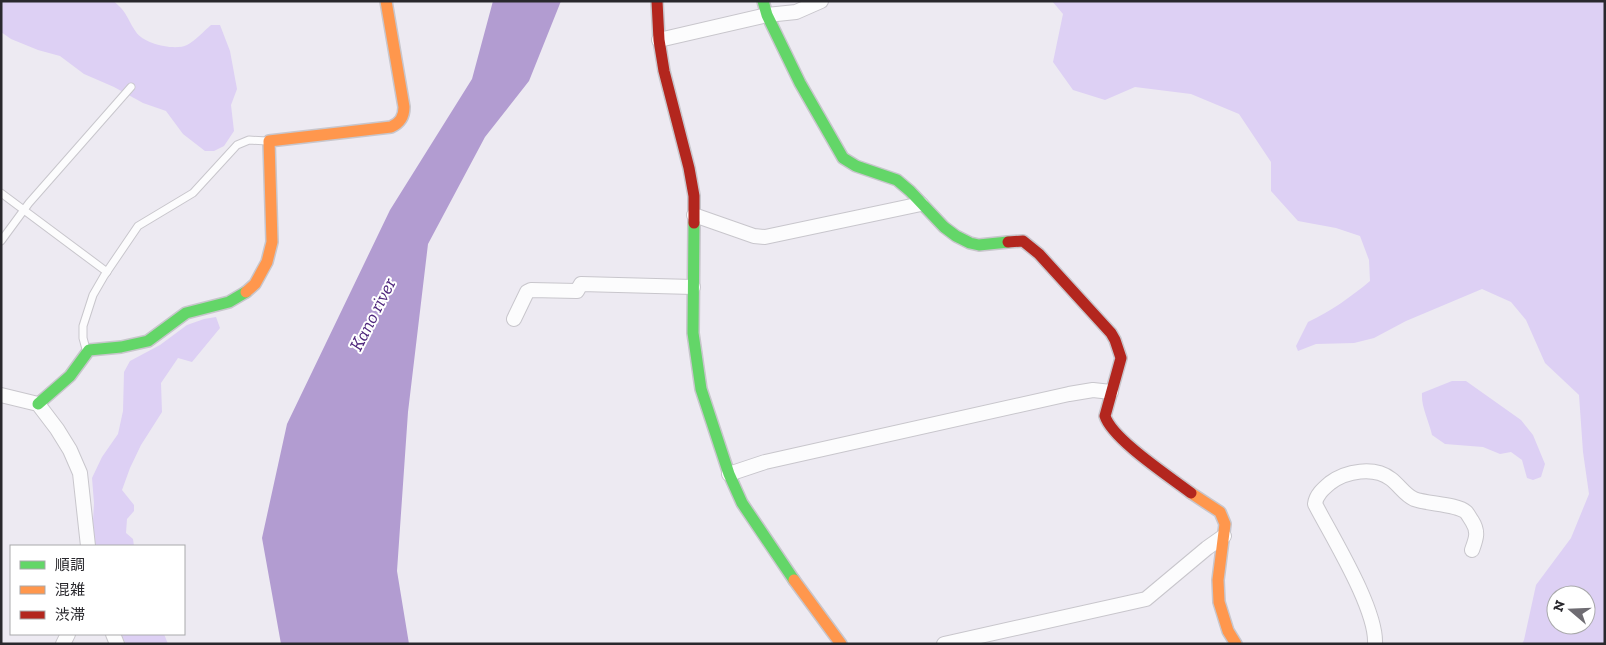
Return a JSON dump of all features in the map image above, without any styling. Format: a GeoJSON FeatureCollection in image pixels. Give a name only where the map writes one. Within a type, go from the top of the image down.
{"type":"FeatureCollection","features":[{"type":"Feature","properties":{"kind":"street"},"geometry":{"type":"LineString","coordinates":[[38,404],[70,376],[89,350],[136,345],[148,341],[186,313],[229,302],[256,284],[267,262],[272,242],[269,141],[391,127],[398,124],[404,116],[404,107],[386,1]]}},
{"type":"Feature","properties":{"kind":"street"},"geometry":{"type":"LineString","coordinates":[[657,1],[659,40],[670,97],[689,168],[694,196],[692,333],[698,379],[715,436],[742,502],[780,560],[841,644]]}},
{"type":"Feature","properties":{"kind":"street"},"geometry":{"type":"LineString","coordinates":[[763,1],[767,15],[810,103],[843,158],[856,166],[897,180],[944,227],[970,243],[989,245],[1022,240],[1031,246],[1115,340],[1121,358],[1105,416],[1112,429],[1135,450],[1206,504],[1220,512],[1225,524],[1218,580],[1219,602],[1228,631],[1236,644]]}},
{"type":"Feature","properties":{"kind":"street"},"geometry":{"type":"LineString","coordinates":[[659,40],[767,15],[796,12],[821,1]]}},
{"type":"Feature","properties":{"kind":"street"},"geometry":{"type":"LineString","coordinates":[[694,214],[754,236],[765,237],[921,204]]}},
{"type":"Feature","properties":{"kind":"street"},"geometry":{"type":"LineString","coordinates":[[514,319],[527,292],[531,290],[577,291],[581,284],[693,287]]}},
{"type":"Feature","properties":{"kind":"street"},"geometry":{"type":"LineString","coordinates":[[729,474],[765,462],[1069,394],[1093,390],[1111,392]]}},
{"type":"Feature","properties":{"kind":"street"},"geometry":{"type":"LineString","coordinates":[[1,394],[38,404],[57,429],[76,461],[80,473],[88,545]]}},
{"type":"Feature","properties":{"kind":"street"},"geometry":{"type":"LineString","coordinates":[[1375,644],[1374,629],[1354,578],[1315,504],[1315,499],[1324,488],[1338,476],[1355,472],[1366,471],[1383,475],[1390,478],[1411,497],[1422,502],[1461,509],[1466,513],[1476,529],[1476,540],[1472,550]]}},
{"type":"Feature","properties":{"kind":"street"},"geometry":{"type":"LineString","coordinates":[[944,644],[1146,600],[1207,548],[1224,536]]}},
{"type":"Feature","properties":{"kind":"lane"},"geometry":{"type":"LineString","coordinates":[[1,241],[24,210],[131,86]]}},
{"type":"Feature","properties":{"kind":"lane"},"geometry":{"type":"LineString","coordinates":[[87,352],[83,338],[83,326],[93,296],[138,226],[193,193],[237,145],[249,140],[269,141]]}},
{"type":"Feature","properties":{"kind":"lane"},"geometry":{"type":"LineString","coordinates":[[1,193],[107,272]]}},
{"type":"Feature","properties":{"kind":"shaded area"},"geometry":{"type":"Polygon","coordinates":[[[1,1],[113,1],[124,12],[140,36],[152,43],[168,47],[187,45],[211,25],[220,25],[230,51],[237,89],[231,105],[234,131],[224,146],[214,151],[205,151],[183,134],[166,111],[143,103],[114,87],[84,74],[60,56],[38,50],[11,39],[1,32],[1,1]]]}},
{"type":"Feature","properties":{"kind":"shaded area"},"geometry":{"type":"Polygon","coordinates":[[[1052,1],[1605,1],[1605,644],[1522,644],[1536,585],[1571,538],[1589,494],[1583,452],[1579,395],[1545,363],[1526,320],[1511,302],[1482,289],[1406,321],[1374,338],[1354,343],[1316,344],[1298,351],[1296,346],[1308,322],[1356,293],[1370,281],[1369,260],[1360,236],[1336,228],[1298,221],[1271,191],[1271,162],[1239,114],[1191,94],[1135,87],[1105,100],[1073,90],[1053,62],[1063,14],[1052,1]]]}},
{"type":"Feature","properties":{"kind":"shaded area"},"geometry":{"type":"Polygon","coordinates":[[[216,317],[220,328],[192,362],[178,358],[161,383],[162,412],[141,445],[122,490],[134,505],[134,511],[127,519],[126,533],[133,539],[134,545],[94,545],[92,539],[94,503],[92,478],[102,457],[118,434],[123,411],[124,372],[130,361],[160,345],[187,325],[216,317]]]}},
{"type":"Feature","properties":{"kind":"shaded area"},"geometry":{"type":"Polygon","coordinates":[[[1452,381],[1466,381],[1521,420],[1533,435],[1545,464],[1541,477],[1533,480],[1527,478],[1522,460],[1511,452],[1500,454],[1483,447],[1445,444],[1432,435],[1424,409],[1422,393],[1452,381]]]}},
{"type":"Feature","properties":{"kind":"shaded area"},"geometry":{"type":"Polygon","coordinates":[[[122,635],[164,635],[168,644],[126,644],[122,635]]]}},
{"type":"Feature","properties":{"kind":"water","name":"Kano river"},"geometry":{"type":"Polygon","coordinates":[[[493,1],[561,1],[529,81],[485,137],[428,244],[408,412],[397,571],[409,644],[281,644],[262,538],[287,424],[390,210],[472,79],[493,1]]]}},
{"type":"Feature","properties":{"kind":"traffic: fast"},"geometry":{"type":"LineString","coordinates":[[763,1],[767,15],[800,83],[843,158],[856,166],[897,180],[944,227],[956,236],[979,245],[1008,242]]}},
{"type":"Feature","properties":{"kind":"traffic: fast"},"geometry":{"type":"LineString","coordinates":[[694,223],[693,333],[701,389],[729,474],[742,503],[794,580]]}},
{"type":"Feature","properties":{"kind":"traffic: fast"},"geometry":{"type":"LineString","coordinates":[[38,404],[70,376],[89,350],[121,347],[148,341],[186,313],[229,302],[246,292]]}},
{"type":"Feature","properties":{"kind":"traffic: slow"},"geometry":{"type":"LineString","coordinates":[[246,292],[255,284],[267,262],[272,242],[269,141],[391,127],[397,124],[402,117],[404,107],[386,1]]}},
{"type":"Feature","properties":{"kind":"traffic: slow"},"geometry":{"type":"LineString","coordinates":[[1191,493],[1220,512],[1225,524],[1218,580],[1219,602],[1228,631],[1236,644]]}},
{"type":"Feature","properties":{"kind":"traffic: slow"},"geometry":{"type":"LineString","coordinates":[[794,580],[841,644]]}},
{"type":"Feature","properties":{"kind":"traffic: jam"},"geometry":{"type":"LineString","coordinates":[[657,1],[659,40],[664,71],[689,168],[694,196],[694,223]]}},
{"type":"Feature","properties":{"kind":"traffic: jam"},"geometry":{"type":"LineString","coordinates":[[1008,242],[1023,241],[1039,254],[1111,333],[1121,358],[1105,416],[1118,435],[1130,446],[1156,468],[1191,493]]}}]}
